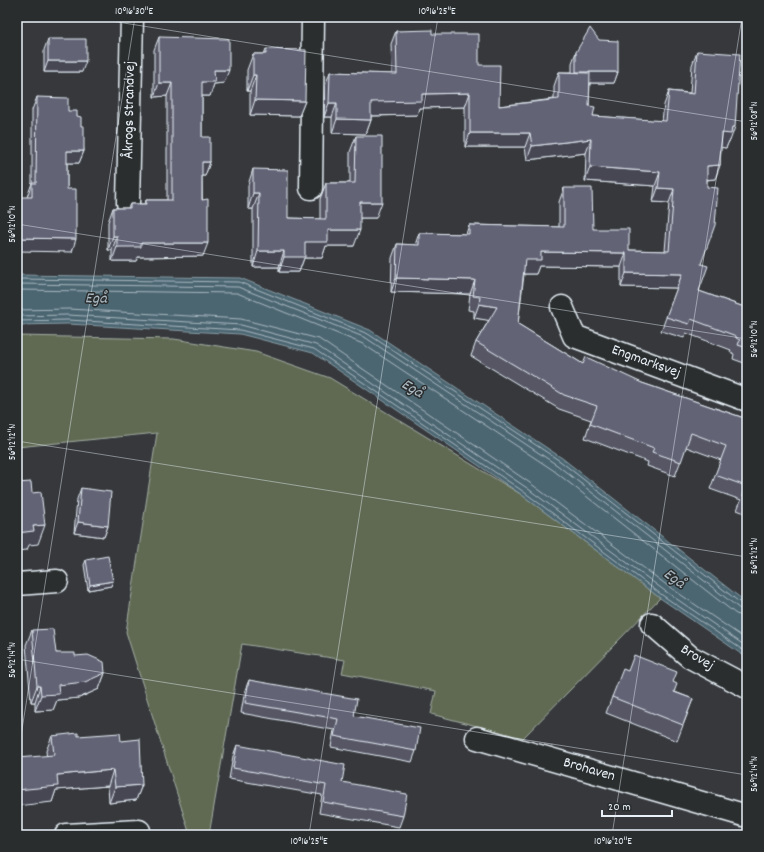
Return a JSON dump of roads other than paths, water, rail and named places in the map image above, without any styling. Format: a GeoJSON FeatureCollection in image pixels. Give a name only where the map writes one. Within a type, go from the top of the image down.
{"type":"FeatureCollection","features":[{"type":"Feature","properties":{"kind":"street","name":"Åkrogs Strandvej"},"geometry":{"type":"LineString","coordinates":[[128,203],[132,17]]}},
{"type":"Feature","properties":{"kind":"street"},"geometry":{"type":"LineString","coordinates":[[311,188],[313,17]]}},
{"type":"Feature","properties":{"kind":"street","name":"Engmarksvej"},"geometry":{"type":"LineString","coordinates":[[562,307],[574,336],[747,400]]}},
{"type":"Feature","properties":{"kind":"street"},"geometry":{"type":"LineString","coordinates":[[17,584],[57,581]]}},
{"type":"Feature","properties":{"kind":"street","name":"Brovej"},"geometry":{"type":"LineString","coordinates":[[652,624],[690,657],[747,687]]}},
{"type":"Feature","properties":{"kind":"street","name":"Brohaven"},"geometry":{"type":"LineString","coordinates":[[477,738],[747,816]]}},
{"type":"Feature","properties":{"kind":"street"},"geometry":{"type":"LineString","coordinates":[[66,835],[139,831]]}},
{"type":"Feature","properties":{"kind":"water","name":"Egå"},"geometry":{"type":"Polygon","coordinates":[[[17,275],[240,278],[370,330],[562,458],[747,603],[747,658],[660,598],[522,495],[313,353],[240,334],[68,324],[17,325],[17,275]]]}}]}
